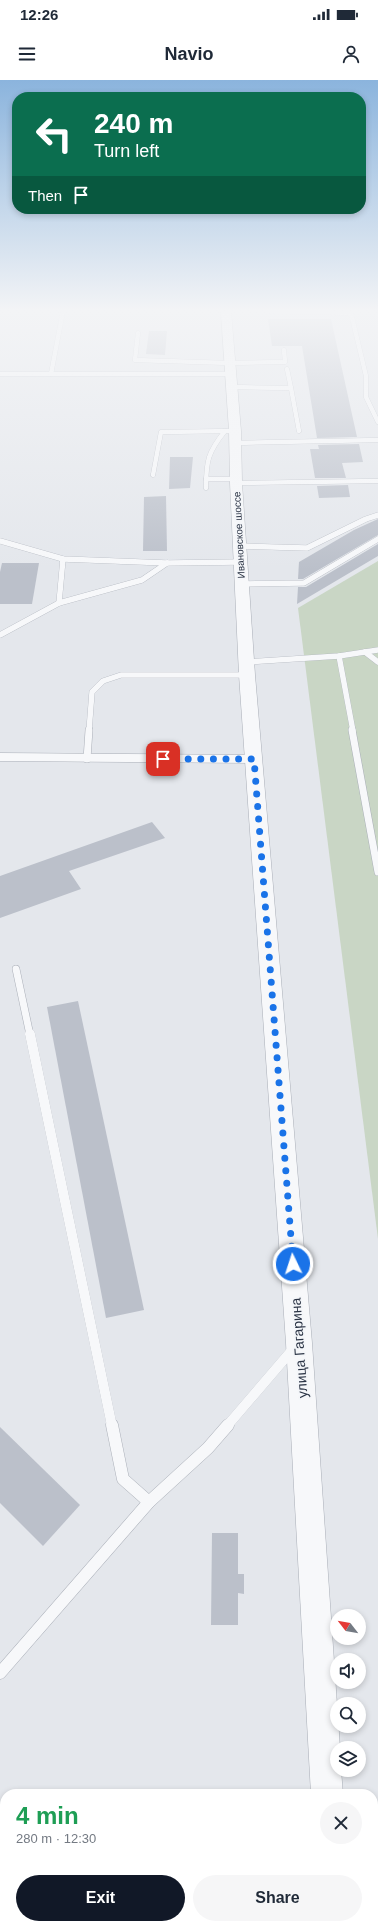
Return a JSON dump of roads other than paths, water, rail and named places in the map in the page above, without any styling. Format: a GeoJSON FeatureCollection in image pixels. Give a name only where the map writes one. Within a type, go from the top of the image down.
{"type":"FeatureCollection","features":[{"type":"Feature","properties":{"kind":"street","name":"Ивановское шоссе"},"geometry":{"type":"LineString","coordinates":[[231,397],[231,435],[236,481],[247,675],[254,759]]}},
{"type":"Feature","properties":{"kind":"street"},"geometry":{"type":"LineString","coordinates":[[0,757],[87,759],[254,759]]}},
{"type":"Feature","properties":{"kind":"street","name":"улица Гагарина"},"geometry":{"type":"LineString","coordinates":[[254,759],[299,1343],[327,1789]]}},
{"type":"Feature","properties":{"kind":"lane"},"geometry":{"type":"LineString","coordinates":[[293,397],[299,431]]}},
{"type":"Feature","properties":{"kind":"lane"},"geometry":{"type":"LineString","coordinates":[[366,397],[378,422]]}},
{"type":"Feature","properties":{"kind":"lane"},"geometry":{"type":"LineString","coordinates":[[153,475],[161,432],[378,440]]}},
{"type":"Feature","properties":{"kind":"lane"},"geometry":{"type":"LineString","coordinates":[[206,488],[206,458],[210,449],[231,435]]}},
{"type":"Feature","properties":{"kind":"lane"},"geometry":{"type":"LineString","coordinates":[[206,479],[236,481],[378,481]]}},
{"type":"Feature","properties":{"kind":"lane"},"geometry":{"type":"LineString","coordinates":[[240,546],[307,548],[366,519],[378,515]]}},
{"type":"Feature","properties":{"kind":"lane"},"geometry":{"type":"LineString","coordinates":[[242,584],[304,583],[378,539]]}},
{"type":"Feature","properties":{"kind":"lane"},"geometry":{"type":"LineString","coordinates":[[0,541],[63,559],[167,563],[241,562]]}},
{"type":"Feature","properties":{"kind":"lane"},"geometry":{"type":"LineString","coordinates":[[59,603],[63,559]]}},
{"type":"Feature","properties":{"kind":"lane"},"geometry":{"type":"LineString","coordinates":[[0,635],[59,603],[142,580],[167,563]]}},
{"type":"Feature","properties":{"kind":"lane"},"geometry":{"type":"LineString","coordinates":[[247,662],[339,656],[378,650]]}},
{"type":"Feature","properties":{"kind":"lane"},"geometry":{"type":"LineString","coordinates":[[365,652],[378,662]]}},
{"type":"Feature","properties":{"kind":"lane"},"geometry":{"type":"LineString","coordinates":[[339,656],[378,872]]}},
{"type":"Feature","properties":{"kind":"lane"},"geometry":{"type":"LineString","coordinates":[[87,759],[92,692],[103,681],[121,675],[247,675]]}},
{"type":"Feature","properties":{"kind":"lane"},"geometry":{"type":"LineString","coordinates":[[16,969],[122,1479],[149,1502]]}},
{"type":"Feature","properties":{"kind":"lane"},"geometry":{"type":"LineString","coordinates":[[0,1673],[149,1502],[208,1448],[299,1343]]}}]}
